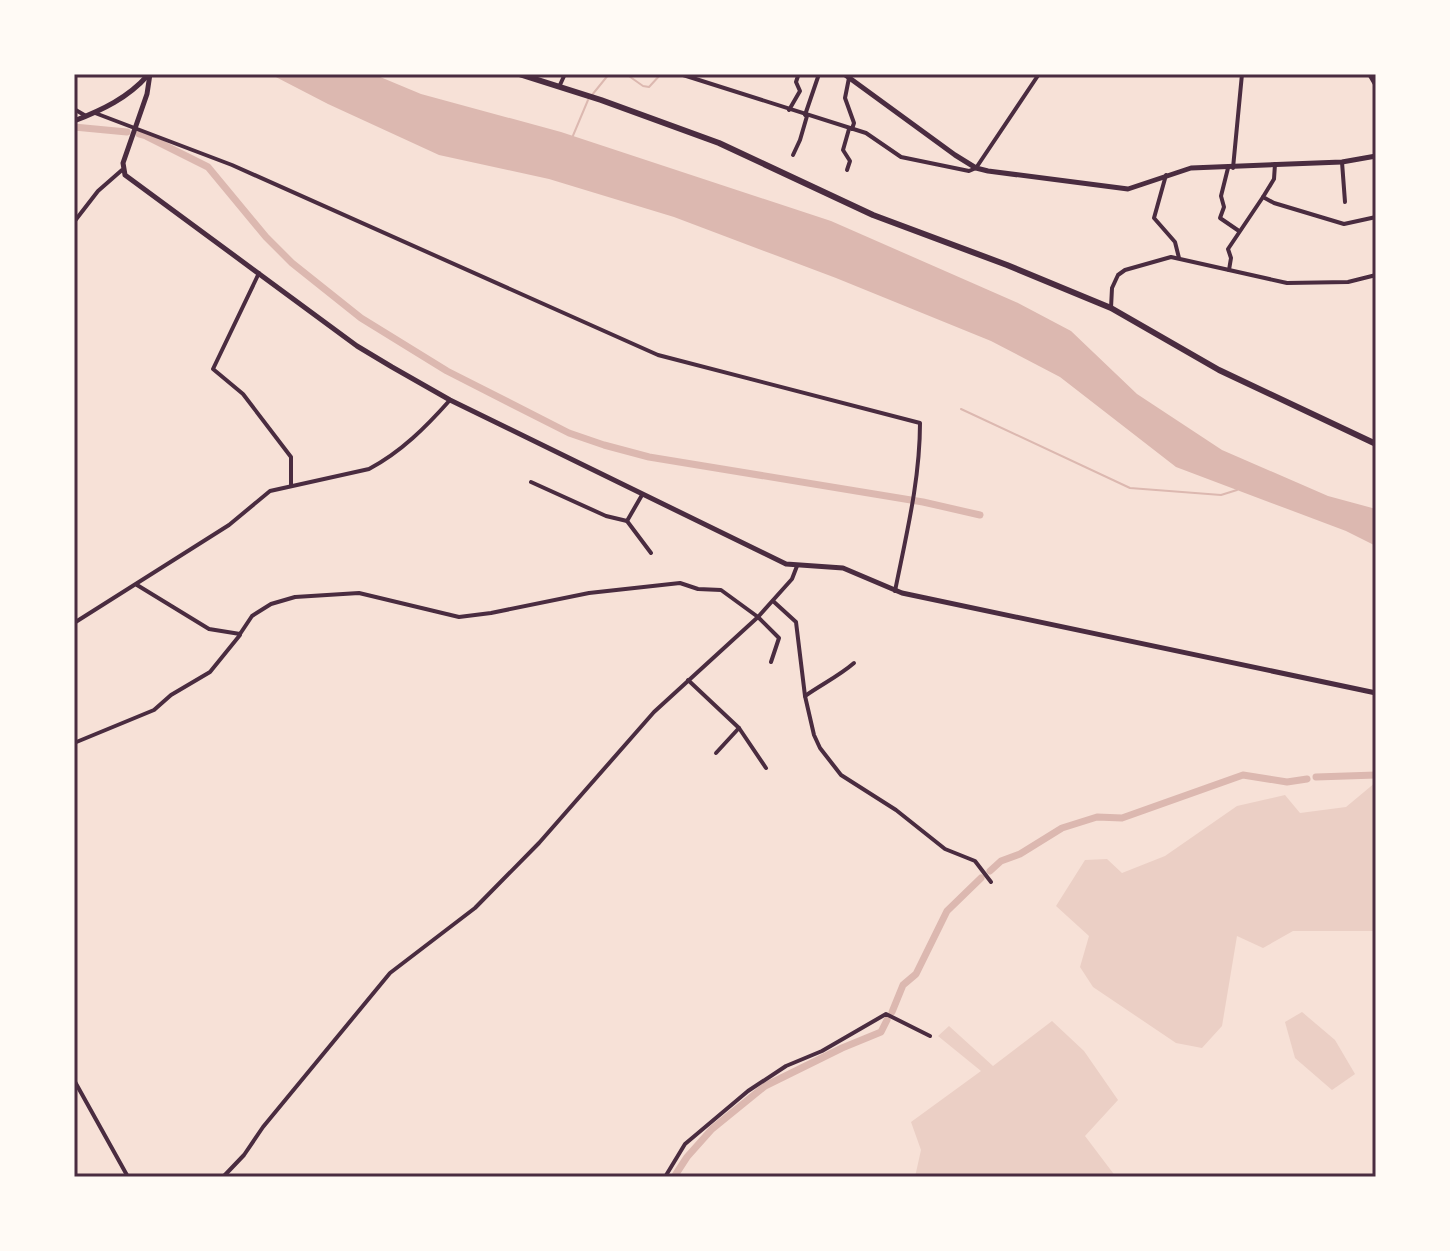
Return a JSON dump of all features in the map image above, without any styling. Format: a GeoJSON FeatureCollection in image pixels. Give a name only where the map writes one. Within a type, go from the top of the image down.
{"type":"FeatureCollection","features":[{"type":"Feature","properties":{"kind":"main road"},"geometry":{"type":"LineString","coordinates":[[519,74],[719,143],[873,215],[1111,308],[1219,370],[1376,444]]}},
{"type":"Feature","properties":{"kind":"street"},"geometry":{"type":"LineString","coordinates":[[74,121],[128,94],[150,74]]}},
{"type":"Feature","properties":{"kind":"street"},"geometry":{"type":"LineString","coordinates":[[74,222],[98,191],[122,170],[147,94],[150,74]]}},
{"type":"Feature","properties":{"kind":"street"},"geometry":{"type":"LineString","coordinates":[[559,87],[565,74]]}},
{"type":"Feature","properties":{"kind":"street"},"geometry":{"type":"LineString","coordinates":[[680,74],[866,133],[901,157],[969,171],[976,168],[1039,74]]}},
{"type":"Feature","properties":{"kind":"street"},"geometry":{"type":"LineString","coordinates":[[793,155],[819,74]]}},
{"type":"Feature","properties":{"kind":"street"},"geometry":{"type":"LineString","coordinates":[[1239,231],[1220,218],[1242,74]]}},
{"type":"Feature","properties":{"kind":"street"},"geometry":{"type":"LineString","coordinates":[[1369,74],[1376,86]]}},
{"type":"Feature","properties":{"kind":"street"},"geometry":{"type":"LineString","coordinates":[[789,110],[800,91],[796,82],[798,76]]}},
{"type":"Feature","properties":{"kind":"street"},"geometry":{"type":"LineString","coordinates":[[847,76],[976,168],[1128,189],[1191,168],[1342,162],[1376,156]]}},
{"type":"Feature","properties":{"kind":"street"},"geometry":{"type":"LineString","coordinates":[[847,76],[845,98],[854,123],[843,150],[850,161],[847,170]]}},
{"type":"Feature","properties":{"kind":"street"},"geometry":{"type":"LineString","coordinates":[[74,109],[86,116]]}},
{"type":"Feature","properties":{"kind":"street"},"geometry":{"type":"LineString","coordinates":[[95,113],[232,165],[658,355],[920,423],[912,507],[895,591]]}},
{"type":"Feature","properties":{"kind":"street"},"geometry":{"type":"LineString","coordinates":[[1342,162],[1345,202]]}},
{"type":"Feature","properties":{"kind":"street"},"geometry":{"type":"LineString","coordinates":[[1229,270],[1231,258],[1228,249],[1274,179],[1275,164]]}},
{"type":"Feature","properties":{"kind":"street"},"geometry":{"type":"LineString","coordinates":[[122,170],[130,179],[357,346],[450,400],[770,557],[797,566],[843,568],[895,591],[1376,693]]}},
{"type":"Feature","properties":{"kind":"street"},"geometry":{"type":"LineString","coordinates":[[1166,175],[1154,218],[1175,242],[1179,258]]}},
{"type":"Feature","properties":{"kind":"street"},"geometry":{"type":"LineString","coordinates":[[1263,197],[1344,224],[1376,217]]}},
{"type":"Feature","properties":{"kind":"street"},"geometry":{"type":"LineString","coordinates":[[1111,308],[1112,288],[1118,275],[1125,270],[1179,258],[1287,283],[1348,282],[1376,275]]}},
{"type":"Feature","properties":{"kind":"street"},"geometry":{"type":"LineString","coordinates":[[259,273],[213,369],[243,394],[291,457],[291,485]]}},
{"type":"Feature","properties":{"kind":"street"},"geometry":{"type":"LineString","coordinates":[[74,623],[229,525],[270,491],[377,465],[396,453],[450,400]]}},
{"type":"Feature","properties":{"kind":"street"},"geometry":{"type":"LineString","coordinates":[[531,482],[606,516],[627,521],[651,553]]}},
{"type":"Feature","properties":{"kind":"street"},"geometry":{"type":"LineString","coordinates":[[627,521],[642,495]]}},
{"type":"Feature","properties":{"kind":"street"},"geometry":{"type":"LineString","coordinates":[[223,1177],[390,973],[475,908],[539,843],[623,745],[688,680],[758,617],[792,579],[797,566]]}},
{"type":"Feature","properties":{"kind":"street"},"geometry":{"type":"LineString","coordinates":[[74,743],[154,710],[171,695],[210,672],[252,616],[282,599],[346,593],[374,596],[459,617],[589,593],[680,583],[698,589],[721,590],[758,617],[779,638],[771,662]]}},
{"type":"Feature","properties":{"kind":"street"},"geometry":{"type":"LineString","coordinates":[[137,585],[209,629],[240,634]]}},
{"type":"Feature","properties":{"kind":"street"},"geometry":{"type":"LineString","coordinates":[[773,601],[796,622],[805,696],[820,748],[841,775],[896,810],[945,849],[975,861],[991,882]]}},
{"type":"Feature","properties":{"kind":"street"},"geometry":{"type":"LineString","coordinates":[[805,696],[838,677],[854,663]]}},
{"type":"Feature","properties":{"kind":"street"},"geometry":{"type":"LineString","coordinates":[[688,680],[739,728],[766,768]]}},
{"type":"Feature","properties":{"kind":"street"},"geometry":{"type":"LineString","coordinates":[[716,753],[739,728]]}},
{"type":"Feature","properties":{"kind":"street"},"geometry":{"type":"LineString","coordinates":[[665,1177],[685,1144],[748,1091],[786,1066],[822,1051],[886,1014],[930,1036]]}},
{"type":"Feature","properties":{"kind":"street"},"geometry":{"type":"LineString","coordinates":[[74,1080],[128,1177]]}},
{"type":"Feature","properties":{"kind":"shaded area"},"geometry":{"type":"Polygon","coordinates":[[[270,74],[373,74],[421,94],[561,132],[831,221],[1018,303],[1071,331],[1137,394],[1222,450],[1328,496],[1376,509],[1376,546],[1346,531],[1176,467],[1060,377],[991,341],[674,217],[549,179],[439,155],[270,74]]]}},
{"type":"Feature","properties":{"kind":"shaded area"},"geometry":{"type":"Polygon","coordinates":[[[1376,782],[1376,931],[1293,931],[1263,948],[1237,936],[1222,1026],[1202,1048],[1176,1043],[1093,987],[1080,967],[1089,936],[1056,906],[1085,860],[1107,859],[1122,873],[1165,856],[1237,806],[1285,795],[1300,813],[1346,807],[1376,782]]]}},
{"type":"Feature","properties":{"kind":"shaded area"},"geometry":{"type":"Polygon","coordinates":[[[1302,1012],[1335,1040],[1355,1074],[1332,1090],[1295,1058],[1285,1022],[1302,1012]]]}},
{"type":"Feature","properties":{"kind":"shaded area"},"geometry":{"type":"Polygon","coordinates":[[[1052,1021],[1084,1051],[1118,1100],[1085,1136],[1116,1177],[915,1177],[921,1150],[911,1122],[981,1071],[938,1036],[949,1026],[993,1066],[1052,1021]]]}},
{"type":"Feature","properties":{"kind":"waterway"},"geometry":{"type":"LineString","coordinates":[[592,95],[609,74]]}},
{"type":"Feature","properties":{"kind":"waterway"},"geometry":{"type":"LineString","coordinates":[[626,74],[649,87],[661,74]]}},
{"type":"Feature","properties":{"kind":"waterway"},"geometry":{"type":"LineString","coordinates":[[572,138],[588,100]]}},
{"type":"Feature","properties":{"kind":"waterway"},"geometry":{"type":"LineString","coordinates":[[74,127],[127,132]]}},
{"type":"Feature","properties":{"kind":"waterway"},"geometry":{"type":"LineString","coordinates":[[139,134],[208,167],[266,237],[292,263],[361,318],[447,371],[569,433],[649,457],[923,502],[980,515]]}},
{"type":"Feature","properties":{"kind":"waterway"},"geometry":{"type":"LineString","coordinates":[[961,409],[1130,488],[1221,495],[1237,490]]}},
{"type":"Feature","properties":{"kind":"waterway"},"geometry":{"type":"LineString","coordinates":[[990,871],[1001,861],[1020,854],[1062,828],[1097,817],[1122,818],[1243,775],[1287,782],[1307,779]]}},
{"type":"Feature","properties":{"kind":"waterway"},"geometry":{"type":"LineString","coordinates":[[1316,777],[1376,775]]}},
{"type":"Feature","properties":{"kind":"waterway"},"geometry":{"type":"LineString","coordinates":[[892,1012],[903,985],[916,974],[947,911],[981,878]]}},
{"type":"Feature","properties":{"kind":"waterway"},"geometry":{"type":"LineString","coordinates":[[674,1177],[712,1129],[765,1086],[881,1032],[887,1020]]}}]}
